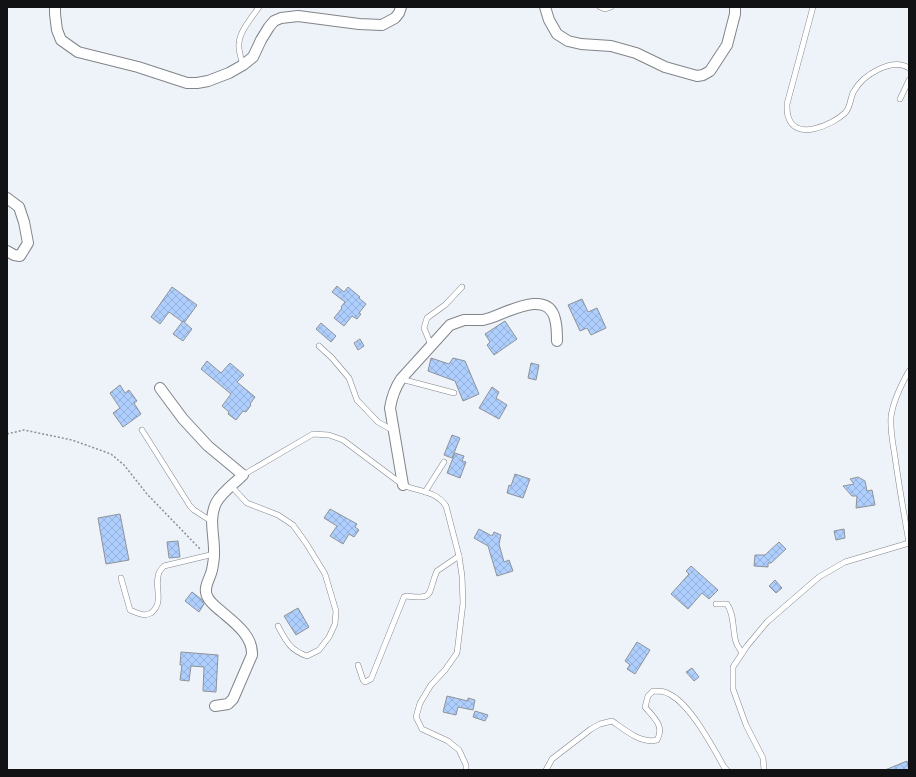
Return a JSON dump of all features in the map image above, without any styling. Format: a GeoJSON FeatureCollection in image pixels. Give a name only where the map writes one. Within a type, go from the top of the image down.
{"type":"FeatureCollection","features":[{"type":"Feature","properties":{"kind":"street"},"geometry":{"type":"LineString","coordinates":[[55,7],[54,14],[57,30],[61,40],[78,52],[138,67],[187,83],[208,81],[229,73],[243,65],[253,57],[269,27],[274,21],[281,18],[298,16],[359,24],[382,25],[395,18],[401,7]]}},
{"type":"Feature","properties":{"kind":"street"},"geometry":{"type":"LineString","coordinates":[[545,7],[549,20],[557,34],[568,41],[581,44],[611,46],[636,54],[665,67],[697,76],[704,75],[710,71],[727,45],[735,14],[735,7]]}},
{"type":"Feature","properties":{"kind":"street"},"geometry":{"type":"LineString","coordinates":[[7,198],[18,207],[24,222],[28,243],[20,256],[14,255],[7,251]]}},
{"type":"Feature","properties":{"kind":"street"},"geometry":{"type":"LineString","coordinates":[[402,486],[390,408],[392,397],[401,379],[450,325],[457,321],[483,320],[536,303],[545,304],[550,308],[555,318],[557,341]]}},
{"type":"Feature","properties":{"kind":"street"},"geometry":{"type":"LineString","coordinates":[[160,388],[183,419],[208,446],[243,475],[220,496],[215,505],[211,521],[210,555],[212,570],[206,588],[207,596],[212,604],[234,622],[249,639],[252,647],[252,655],[233,699],[228,704],[215,706]]}},
{"type":"Feature","properties":{"kind":"lane"},"geometry":{"type":"LineString","coordinates":[[243,65],[239,39],[259,7]]}},
{"type":"Feature","properties":{"kind":"lane"},"geometry":{"type":"LineString","coordinates":[[600,7],[605,9],[611,7]]}},
{"type":"Feature","properties":{"kind":"lane"},"geometry":{"type":"LineString","coordinates":[[813,7],[787,104],[788,116],[792,124],[799,129],[805,131],[814,129],[839,118],[846,111],[851,101],[853,91],[882,67],[892,65],[906,66],[909,68]]}},
{"type":"Feature","properties":{"kind":"lane"},"geometry":{"type":"LineString","coordinates":[[900,99],[909,80]]}},
{"type":"Feature","properties":{"kind":"lane"},"geometry":{"type":"LineString","coordinates":[[431,346],[424,328],[427,318],[445,305],[462,287]]}},
{"type":"Feature","properties":{"kind":"lane"},"geometry":{"type":"LineString","coordinates":[[319,346],[332,358],[349,378],[357,400],[378,422],[394,431]]}},
{"type":"Feature","properties":{"kind":"lane"},"geometry":{"type":"LineString","coordinates":[[764,770],[763,758],[746,725],[733,689],[733,667],[742,653],[767,622],[819,577],[845,562],[909,543],[898,478],[891,416],[902,382],[909,371]]}},
{"type":"Feature","properties":{"kind":"lane"},"geometry":{"type":"LineString","coordinates":[[401,379],[454,394]]}},
{"type":"Feature","properties":{"kind":"lane"},"geometry":{"type":"LineString","coordinates":[[142,430],[190,506],[211,521]]}},
{"type":"Feature","properties":{"kind":"lane"},"geometry":{"type":"LineString","coordinates":[[243,475],[313,434],[329,435],[343,440],[402,486],[412,490],[425,492],[441,499],[446,506],[459,556],[463,603],[457,653],[431,686],[420,704],[416,717],[422,729],[448,741],[459,750],[466,765],[466,770]]}},
{"type":"Feature","properties":{"kind":"lane"},"geometry":{"type":"LineString","coordinates":[[425,492],[444,462]]}},
{"type":"Feature","properties":{"kind":"lane"},"geometry":{"type":"LineString","coordinates":[[231,486],[247,503],[278,515],[293,525],[325,574],[336,611],[335,624],[329,637],[319,650],[307,656],[297,652],[286,641],[278,626]]}},
{"type":"Feature","properties":{"kind":"lane"},"geometry":{"type":"LineString","coordinates":[[121,578],[130,610],[139,615],[149,614],[155,609],[158,601],[157,577],[160,570],[164,566],[210,555]]}},
{"type":"Feature","properties":{"kind":"lane"},"geometry":{"type":"LineString","coordinates":[[358,665],[362,680],[365,682],[368,681],[404,597],[422,598],[427,596],[431,592],[437,571],[459,556]]}},
{"type":"Feature","properties":{"kind":"lane"},"geometry":{"type":"LineString","coordinates":[[716,604],[727,604],[730,609],[733,617],[736,644],[742,653]]}},
{"type":"Feature","properties":{"kind":"lane"},"geometry":{"type":"LineString","coordinates":[[546,770],[552,759],[591,729],[606,722],[612,721],[639,738],[650,742],[657,740],[661,734],[660,726],[645,707],[648,696],[653,691],[663,691],[672,695],[687,709],[708,738],[724,767],[728,770]]}},
{"type":"Feature","properties":{"kind":"path"},"geometry":{"type":"LineString","coordinates":[[7,434],[24,430],[72,440],[111,454],[124,465],[147,494],[204,552],[210,555]]}},
{"type":"Feature","properties":{"kind":"building"},"geometry":{"type":"Polygon","coordinates":[[[337,286],[344,292],[348,287],[366,304],[359,313],[361,314],[357,319],[352,316],[344,326],[334,318],[345,302],[332,292],[337,286]]]}},
{"type":"Feature","properties":{"kind":"building"},"geometry":{"type":"Polygon","coordinates":[[[172,287],[197,305],[184,323],[169,312],[160,324],[151,317],[172,287]]]}},
{"type":"Feature","properties":{"kind":"building"},"geometry":{"type":"Polygon","coordinates":[[[582,299],[588,312],[597,308],[606,328],[591,335],[587,328],[580,331],[568,305],[582,299]]]}},
{"type":"Feature","properties":{"kind":"building"},"geometry":{"type":"Polygon","coordinates":[[[183,321],[192,329],[183,341],[173,334],[183,321]]]}},
{"type":"Feature","properties":{"kind":"building"},"geometry":{"type":"Polygon","coordinates":[[[505,321],[517,339],[494,355],[487,345],[490,342],[485,334],[505,321]]]}},
{"type":"Feature","properties":{"kind":"building"},"geometry":{"type":"Polygon","coordinates":[[[321,323],[336,336],[331,342],[316,329],[321,323]]]}},
{"type":"Feature","properties":{"kind":"building"},"geometry":{"type":"Polygon","coordinates":[[[360,339],[364,346],[358,350],[354,343],[360,339]]]}},
{"type":"Feature","properties":{"kind":"building"},"geometry":{"type":"Polygon","coordinates":[[[431,358],[449,364],[453,358],[465,361],[479,394],[463,401],[455,381],[428,371],[431,358]]]}},
{"type":"Feature","properties":{"kind":"building"},"geometry":{"type":"Polygon","coordinates":[[[207,361],[221,373],[230,363],[244,375],[237,382],[255,397],[246,412],[243,411],[236,420],[228,414],[229,412],[222,406],[231,394],[201,369],[207,361]]]}},
{"type":"Feature","properties":{"kind":"building"},"geometry":{"type":"Polygon","coordinates":[[[531,363],[539,365],[536,380],[528,378],[531,363]]]}},
{"type":"Feature","properties":{"kind":"building"},"geometry":{"type":"Polygon","coordinates":[[[120,385],[125,393],[129,390],[137,401],[134,403],[141,414],[123,427],[113,413],[120,408],[110,393],[120,385]]]}},
{"type":"Feature","properties":{"kind":"building"},"geometry":{"type":"Polygon","coordinates":[[[492,387],[499,392],[496,398],[507,405],[499,419],[479,408],[492,387]]]}},
{"type":"Feature","properties":{"kind":"building"},"geometry":{"type":"Polygon","coordinates":[[[452,435],[460,438],[452,458],[444,455],[452,435]]]}},
{"type":"Feature","properties":{"kind":"building"},"geometry":{"type":"Polygon","coordinates":[[[455,453],[464,456],[462,461],[466,462],[460,478],[447,473],[455,453]]]}},
{"type":"Feature","properties":{"kind":"building"},"geometry":{"type":"Polygon","coordinates":[[[515,474],[530,479],[523,498],[507,493],[509,485],[511,486],[515,474]]]}},
{"type":"Feature","properties":{"kind":"building"},"geometry":{"type":"Polygon","coordinates":[[[858,477],[865,481],[867,491],[872,490],[875,505],[856,508],[857,496],[852,496],[843,486],[854,484],[850,479],[858,477]]]}},
{"type":"Feature","properties":{"kind":"building"},"geometry":{"type":"Polygon","coordinates":[[[330,509],[357,524],[355,527],[359,530],[354,537],[349,534],[343,544],[330,536],[337,526],[324,518],[330,509]]]}},
{"type":"Feature","properties":{"kind":"building"},"geometry":{"type":"Polygon","coordinates":[[[120,514],[129,560],[106,564],[98,518],[120,514]]]}},
{"type":"Feature","properties":{"kind":"building"},"geometry":{"type":"Polygon","coordinates":[[[479,529],[492,536],[494,532],[501,535],[499,544],[504,562],[509,560],[513,571],[497,576],[488,546],[474,538],[479,529]]]}},
{"type":"Feature","properties":{"kind":"building"},"geometry":{"type":"Polygon","coordinates":[[[844,529],[845,538],[836,540],[834,531],[844,529]]]}},
{"type":"Feature","properties":{"kind":"building"},"geometry":{"type":"Polygon","coordinates":[[[178,541],[180,557],[169,558],[167,542],[178,541]]]}},
{"type":"Feature","properties":{"kind":"building"},"geometry":{"type":"Polygon","coordinates":[[[779,542],[786,549],[771,563],[768,563],[768,567],[754,566],[755,555],[765,555],[779,542]]]}},
{"type":"Feature","properties":{"kind":"building"},"geometry":{"type":"Polygon","coordinates":[[[691,566],[718,590],[709,599],[702,593],[688,609],[671,594],[689,574],[686,571],[691,566]]]}},
{"type":"Feature","properties":{"kind":"building"},"geometry":{"type":"Polygon","coordinates":[[[775,580],[782,588],[776,593],[769,586],[775,580]]]}},
{"type":"Feature","properties":{"kind":"building"},"geometry":{"type":"Polygon","coordinates":[[[192,592],[201,599],[204,604],[199,612],[185,601],[192,592]]]}},
{"type":"Feature","properties":{"kind":"building"},"geometry":{"type":"Polygon","coordinates":[[[298,608],[309,627],[296,635],[284,616],[298,608]]]}},
{"type":"Feature","properties":{"kind":"building"},"geometry":{"type":"Polygon","coordinates":[[[637,642],[650,650],[635,674],[627,669],[630,665],[625,661],[637,642]]]}},
{"type":"Feature","properties":{"kind":"building"},"geometry":{"type":"Polygon","coordinates":[[[181,652],[218,655],[216,692],[203,691],[204,667],[191,666],[189,681],[180,680],[182,665],[180,665],[181,652]]]}},
{"type":"Feature","properties":{"kind":"building"},"geometry":{"type":"Polygon","coordinates":[[[692,668],[699,677],[694,681],[686,672],[692,668]]]}},
{"type":"Feature","properties":{"kind":"building"},"geometry":{"type":"Polygon","coordinates":[[[447,696],[468,701],[468,698],[475,700],[473,710],[458,707],[456,715],[443,712],[447,696]]]}},
{"type":"Feature","properties":{"kind":"building"},"geometry":{"type":"Polygon","coordinates":[[[475,711],[488,715],[485,721],[473,717],[475,711]]]}},
{"type":"Feature","properties":{"kind":"building"},"geometry":{"type":"Polygon","coordinates":[[[907,761],[909,770],[885,770],[907,761]]]}}]}
